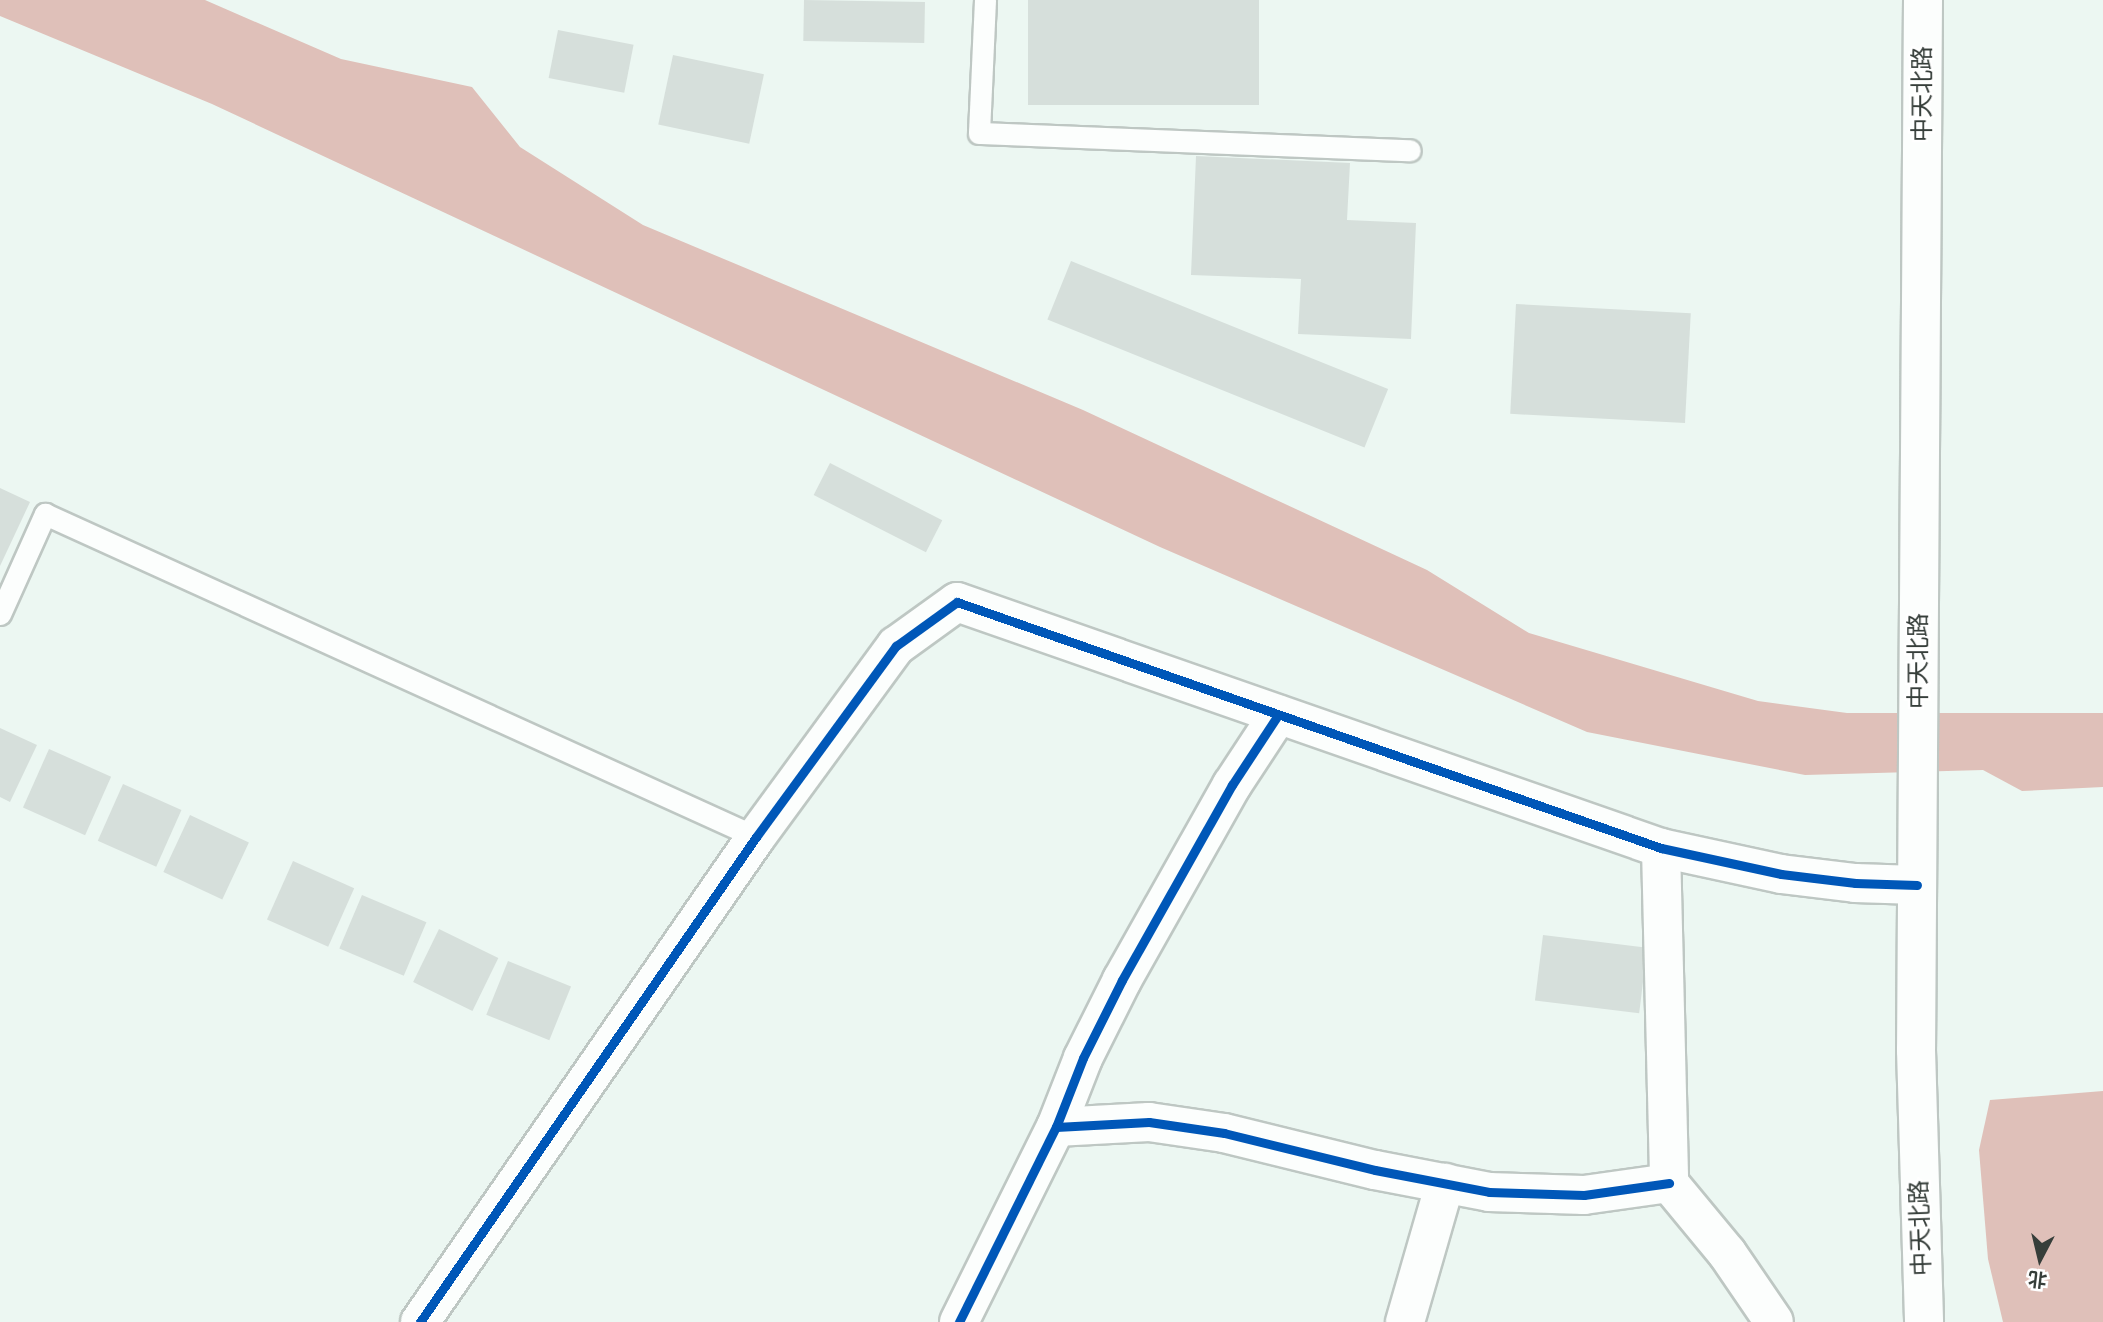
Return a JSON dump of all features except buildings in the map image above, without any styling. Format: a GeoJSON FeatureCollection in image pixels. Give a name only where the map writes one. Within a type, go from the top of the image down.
{"type":"FeatureCollection","features":[{"type":"Feature","properties":{"kind":"street","name":"中天北路"},"geometry":{"type":"LineString","coordinates":[[1923,0],[1916,1050],[1924,1322]]}},
{"type":"Feature","properties":{"kind":"street"},"geometry":{"type":"LineString","coordinates":[[420,1322],[756,838],[896,646],[957,602],[1661,848],[1781,874],[1855,883],[1917,885]]}},
{"type":"Feature","properties":{"kind":"street"},"geometry":{"type":"LineString","coordinates":[[959,1322],[974,1298],[1056,1127],[1083,1058],[1122,981],[1232,785],[1278,715]]}},
{"type":"Feature","properties":{"kind":"street"},"geometry":{"type":"LineString","coordinates":[[1661,848],[1669,1183],[1727,1253],[1774,1322]]}},
{"type":"Feature","properties":{"kind":"street"},"geometry":{"type":"LineString","coordinates":[[1056,1127],[1149,1122],[1224,1133],[1376,1171],[1489,1192],[1584,1195],[1669,1183]]}},
{"type":"Feature","properties":{"kind":"street"},"geometry":{"type":"LineString","coordinates":[[1405,1322],[1445,1184]]}},
{"type":"Feature","properties":{"kind":"lane"},"geometry":{"type":"LineString","coordinates":[[985,0],[979,133],[1410,150]]}},
{"type":"Feature","properties":{"kind":"lane"},"geometry":{"type":"LineString","coordinates":[[0,614],[45,514],[756,838]]}},
{"type":"Feature","properties":{"kind":"shaded area"},"geometry":{"type":"Polygon","coordinates":[[[0,0],[205,0],[341,59],[472,87],[520,147],[643,225],[1083,410],[1427,570],[1529,633],[1758,701],[1847,713],[2103,713],[2103,787],[2022,791],[1983,770],[1805,775],[1587,732],[1160,547],[212,104],[0,16],[0,0]]]}},
{"type":"Feature","properties":{"kind":"shaded area"},"geometry":{"type":"Polygon","coordinates":[[[2103,1091],[2103,1322],[2003,1322],[1988,1259],[1979,1150],[1990,1100],[2103,1091]]]}},
{"type":"Feature","properties":{"kind":"cycle path"},"geometry":{"type":"LineString","coordinates":[[420,1322],[756,837],[896,646],[957,602],[1661,848],[1781,874],[1855,883],[1917,885]]}},
{"type":"Feature","properties":{"kind":"cycle path"},"geometry":{"type":"LineString","coordinates":[[959,1322],[1056,1127],[1083,1058],[1122,980],[1232,785],[1278,715]]}},
{"type":"Feature","properties":{"kind":"cycle path"},"geometry":{"type":"LineString","coordinates":[[1056,1127],[1149,1122],[1224,1133],[1375,1170],[1489,1192],[1584,1195],[1669,1183]]}}]}
